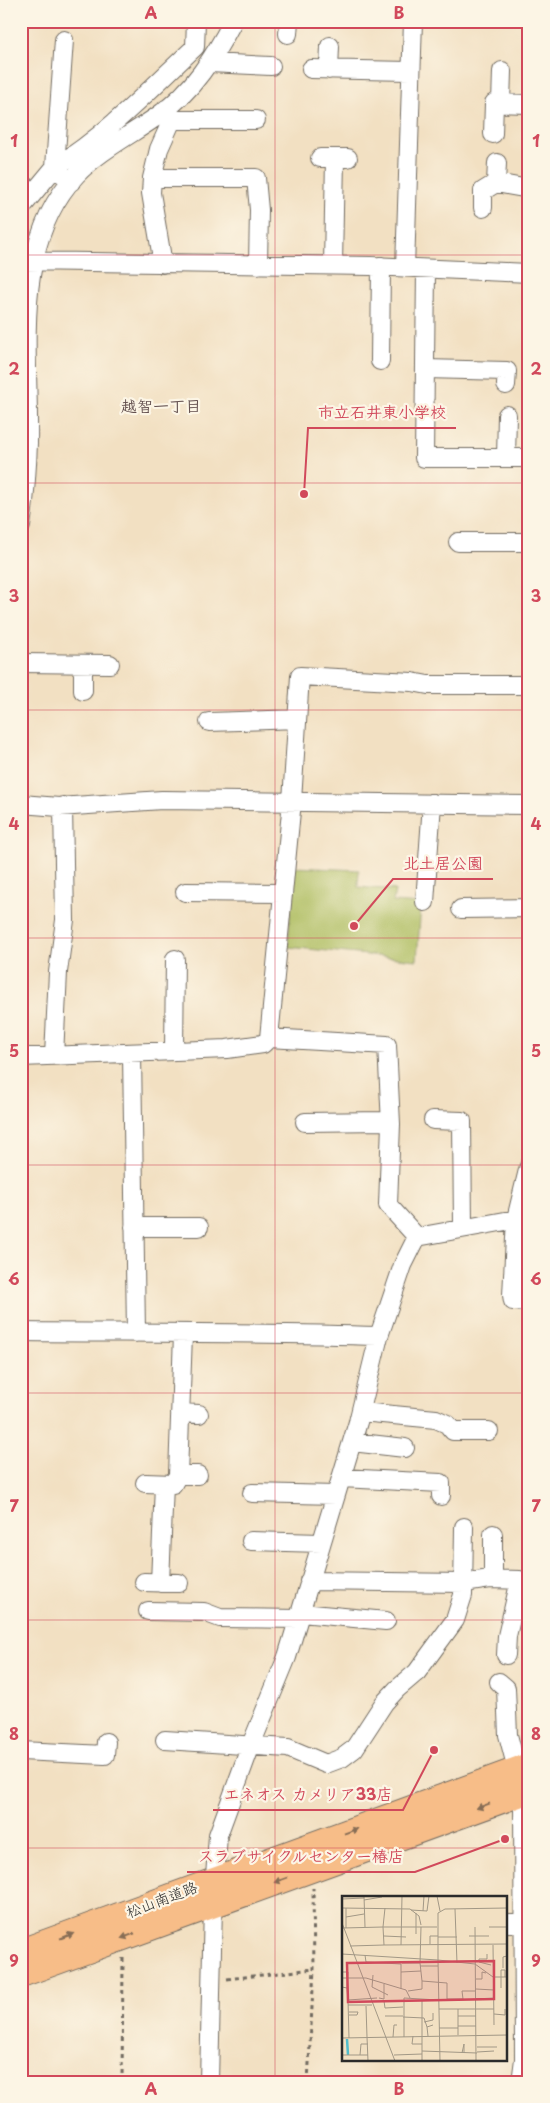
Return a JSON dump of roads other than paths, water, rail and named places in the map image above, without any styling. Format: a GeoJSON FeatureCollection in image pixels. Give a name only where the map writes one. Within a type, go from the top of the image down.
{"type":"FeatureCollection","features":[{"type":"Feature","properties":{"kind":"highway","name":"松山南道路"},"geometry":{"type":"LineString","coordinates":[[21,1973],[214,1893],[525,1780]]}},
{"type":"Feature","properties":{"kind":"highway","name":"松山南道路"},"geometry":{"type":"LineString","coordinates":[[21,1953],[214,1893]]}},
{"type":"Feature","properties":{"kind":"street"},"geometry":{"type":"LineString","coordinates":[[21,208],[55,166],[69,158],[121,115],[195,47],[196,21]]}},
{"type":"Feature","properties":{"kind":"street"},"geometry":{"type":"LineString","coordinates":[[163,264],[151,193],[152,178],[169,114],[209,63],[233,21]]}},
{"type":"Feature","properties":{"kind":"street"},"geometry":{"type":"LineString","coordinates":[[405,268],[413,21]]}},
{"type":"Feature","properties":{"kind":"street"},"geometry":{"type":"LineString","coordinates":[[64,40],[55,166],[71,182]]}},
{"type":"Feature","properties":{"kind":"street"},"geometry":{"type":"LineString","coordinates":[[329,70],[330,46]]}},
{"type":"Feature","properties":{"kind":"street"},"geometry":{"type":"LineString","coordinates":[[209,63],[271,66]]}},
{"type":"Feature","properties":{"kind":"street"},"geometry":{"type":"LineString","coordinates":[[311,69],[410,71]]}},
{"type":"Feature","properties":{"kind":"street"},"geometry":{"type":"LineString","coordinates":[[501,103],[502,71]]}},
{"type":"Feature","properties":{"kind":"street"},"geometry":{"type":"LineString","coordinates":[[493,134],[494,103],[529,104]]}},
{"type":"Feature","properties":{"kind":"street"},"geometry":{"type":"LineString","coordinates":[[21,526],[25,443],[24,308],[27,262],[61,194],[100,153],[169,114],[256,120]]}},
{"type":"Feature","properties":{"kind":"street"},"geometry":{"type":"LineString","coordinates":[[333,265],[334,158]]}},
{"type":"Feature","properties":{"kind":"street"},"geometry":{"type":"LineString","coordinates":[[496,183],[497,164]]}},
{"type":"Feature","properties":{"kind":"street"},"geometry":{"type":"LineString","coordinates":[[152,178],[256,178],[259,210],[258,265]]}},
{"type":"Feature","properties":{"kind":"street"},"geometry":{"type":"LineString","coordinates":[[483,208],[484,191],[496,183],[529,189]]}},
{"type":"Feature","properties":{"kind":"street"},"geometry":{"type":"LineString","coordinates":[[27,262],[381,266],[529,273]]}},
{"type":"Feature","properties":{"kind":"street"},"geometry":{"type":"LineString","coordinates":[[380,361],[381,266]]}},
{"type":"Feature","properties":{"kind":"street"},"geometry":{"type":"LineString","coordinates":[[426,269],[424,458],[529,458]]}},
{"type":"Feature","properties":{"kind":"street"},"geometry":{"type":"LineString","coordinates":[[425,369],[507,371],[506,385]]}},
{"type":"Feature","properties":{"kind":"street"},"geometry":{"type":"LineString","coordinates":[[506,458],[507,415]]}},
{"type":"Feature","properties":{"kind":"street"},"geometry":{"type":"LineString","coordinates":[[458,542],[529,542]]}},
{"type":"Feature","properties":{"kind":"street"},"geometry":{"type":"LineString","coordinates":[[21,663],[110,664]]}},
{"type":"Feature","properties":{"kind":"street"},"geometry":{"type":"LineString","coordinates":[[83,664],[83,691]]}},
{"type":"Feature","properties":{"kind":"street"},"geometry":{"type":"LineString","coordinates":[[21,1058],[174,1051],[254,1045],[263,1044],[269,1038],[292,800],[300,676],[412,682],[428,686],[529,685]]}},
{"type":"Feature","properties":{"kind":"street"},"geometry":{"type":"LineString","coordinates":[[208,722],[297,718]]}},
{"type":"Feature","properties":{"kind":"street"},"geometry":{"type":"LineString","coordinates":[[21,804],[64,806],[162,800],[292,800],[529,805]]}},
{"type":"Feature","properties":{"kind":"street"},"geometry":{"type":"LineString","coordinates":[[425,902],[432,803]]}},
{"type":"Feature","properties":{"kind":"street"},"geometry":{"type":"LineString","coordinates":[[54,1056],[58,972],[65,920],[64,806]]}},
{"type":"Feature","properties":{"kind":"street"},"geometry":{"type":"LineString","coordinates":[[184,892],[283,893]]}},
{"type":"Feature","properties":{"kind":"street"},"geometry":{"type":"LineString","coordinates":[[461,909],[529,908]]}},
{"type":"Feature","properties":{"kind":"street"},"geometry":{"type":"LineString","coordinates":[[174,1051],[175,959]]}},
{"type":"Feature","properties":{"kind":"street"},"geometry":{"type":"LineString","coordinates":[[269,1038],[387,1045],[392,1124],[388,1205],[417,1237]]}},
{"type":"Feature","properties":{"kind":"street"},"geometry":{"type":"LineString","coordinates":[[132,1053],[136,1333]]}},
{"type":"Feature","properties":{"kind":"street"},"geometry":{"type":"LineString","coordinates":[[305,1122],[384,1120],[392,1124]]}},
{"type":"Feature","properties":{"kind":"street"},"geometry":{"type":"LineString","coordinates":[[433,1120],[462,1121],[463,1228]]}},
{"type":"Feature","properties":{"kind":"street"},"geometry":{"type":"LineString","coordinates":[[529,1166],[516,1219],[512,1295],[513,1301],[529,1302]]}},
{"type":"Feature","properties":{"kind":"street"},"geometry":{"type":"LineString","coordinates":[[417,1237],[516,1219]]}},
{"type":"Feature","properties":{"kind":"street"},"geometry":{"type":"LineString","coordinates":[[134,1227],[199,1227]]}},
{"type":"Feature","properties":{"kind":"street"},"geometry":{"type":"LineString","coordinates":[[209,2082],[214,1893],[218,1835],[251,1745],[288,1657],[309,1581],[361,1412],[378,1336],[403,1265],[417,1237]]}},
{"type":"Feature","properties":{"kind":"street"},"geometry":{"type":"LineString","coordinates":[[21,1332],[281,1333],[378,1336]]}},
{"type":"Feature","properties":{"kind":"street"},"geometry":{"type":"LineString","coordinates":[[179,1583],[152,1582],[171,1479],[180,1413],[183,1334]]}},
{"type":"Feature","properties":{"kind":"street"},"geometry":{"type":"LineString","coordinates":[[361,1412],[436,1419],[447,1424],[452,1438],[490,1431]]}},
{"type":"Feature","properties":{"kind":"street"},"geometry":{"type":"LineString","coordinates":[[180,1413],[199,1414]]}},
{"type":"Feature","properties":{"kind":"street"},"geometry":{"type":"LineString","coordinates":[[352,1442],[405,1448]]}},
{"type":"Feature","properties":{"kind":"street"},"geometry":{"type":"LineString","coordinates":[[145,1483],[198,1475]]}},
{"type":"Feature","properties":{"kind":"street"},"geometry":{"type":"LineString","coordinates":[[341,1478],[441,1483],[441,1496]]}},
{"type":"Feature","properties":{"kind":"street"},"geometry":{"type":"LineString","coordinates":[[252,1493],[336,1495]]}},
{"type":"Feature","properties":{"kind":"street"},"geometry":{"type":"LineString","coordinates":[[165,1740],[288,1748],[326,1764],[342,1758],[354,1749],[384,1704],[397,1689],[417,1672],[455,1620],[463,1595],[464,1527]]}},
{"type":"Feature","properties":{"kind":"street"},"geometry":{"type":"LineString","coordinates":[[493,1534],[493,1579]]}},
{"type":"Feature","properties":{"kind":"street"},"geometry":{"type":"LineString","coordinates":[[251,1541],[321,1542]]}},
{"type":"Feature","properties":{"kind":"street"},"geometry":{"type":"LineString","coordinates":[[309,1581],[464,1583],[493,1579],[520,1580],[507,1636],[506,1655]]}},
{"type":"Feature","properties":{"kind":"street"},"geometry":{"type":"LineString","coordinates":[[148,1611],[204,1612],[220,1618],[300,1616],[386,1620]]}},
{"type":"Feature","properties":{"kind":"street"},"geometry":{"type":"LineString","coordinates":[[499,1682],[506,1688],[508,1736],[525,1780],[515,1923],[524,2059],[521,2082]]}},
{"type":"Feature","properties":{"kind":"street"},"geometry":{"type":"LineString","coordinates":[[21,1751],[104,1754],[106,1742]]}},
{"type":"Feature","properties":{"kind":"place","name":"市立石井東小学校"},"geometry":{"type":"Point","coordinates":[304,494]}},
{"type":"Feature","properties":{"kind":"place","name":"北土居公園"},"geometry":{"type":"Point","coordinates":[354,926]}},
{"type":"Feature","properties":{"kind":"place","name":"エネオス カメリア33店"},"geometry":{"type":"Point","coordinates":[434,1750]}},
{"type":"Feature","properties":{"kind":"place","name":"スラブサイクルセンター椿店"},"geometry":{"type":"Point","coordinates":[505,1839]}},
{"type":"Feature","properties":{"kind":"district","name":"越智一丁目"},"geometry":{"type":"Point","coordinates":[161,406]}}]}
